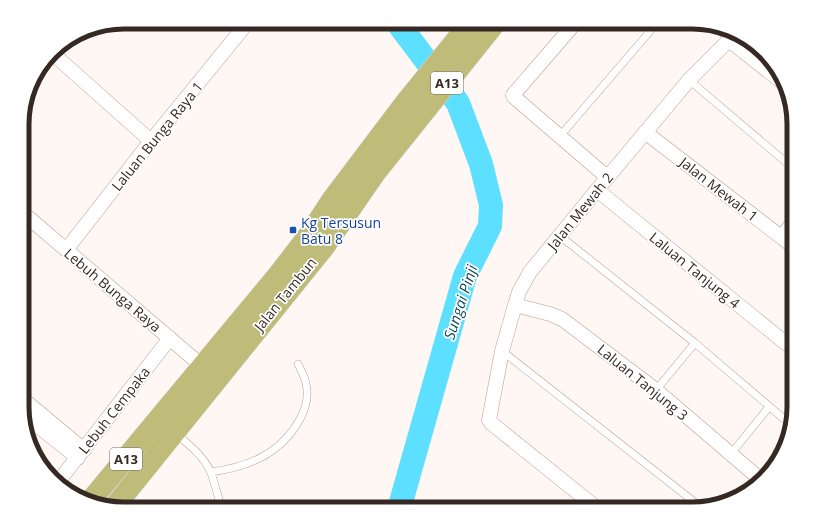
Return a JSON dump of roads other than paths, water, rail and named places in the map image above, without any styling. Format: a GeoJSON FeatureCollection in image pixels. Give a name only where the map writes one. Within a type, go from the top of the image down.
{"type":"FeatureCollection","features":[{"type":"Feature","properties":{"kind":"main road","name":"Jalan Tambun"},"geometry":{"type":"LineString","coordinates":[[465,44],[469,29]]}},
{"type":"Feature","properties":{"kind":"main road","name":"Jalan Tambun"},"geometry":{"type":"LineString","coordinates":[[118,502],[167,426],[210,373],[324,247],[375,173],[414,109],[465,44],[486,29]]}},
{"type":"Feature","properties":{"kind":"main road","name":"Jalan Tambun"},"geometry":{"type":"LineString","coordinates":[[95,497],[167,426]]}},
{"type":"Feature","properties":{"kind":"street","name":"Laluan Bunga Raya 1"},"geometry":{"type":"LineString","coordinates":[[66,250],[151,141],[242,29]]}},
{"type":"Feature","properties":{"kind":"street"},"geometry":{"type":"LineString","coordinates":[[570,29],[513,95],[607,177]]}},
{"type":"Feature","properties":{"kind":"street","name":"Jalan Mewah 2"},"geometry":{"type":"LineString","coordinates":[[589,502],[493,426],[489,420],[502,351],[514,306],[530,272],[596,190],[728,36]]}},
{"type":"Feature","properties":{"kind":"street"},"geometry":{"type":"LineString","coordinates":[[729,36],[771,72]]}},
{"type":"Feature","properties":{"kind":"street"},"geometry":{"type":"LineString","coordinates":[[56,57],[151,141]]}},
{"type":"Feature","properties":{"kind":"street","name":"Jalan Mewah 1"},"geometry":{"type":"LineString","coordinates":[[645,132],[787,241]]}},
{"type":"Feature","properties":{"kind":"street","name":"Laluan Tanjung 4"},"geometry":{"type":"LineString","coordinates":[[596,190],[787,344]]}},
{"type":"Feature","properties":{"kind":"street","name":"Lebuh Bunga Raya"},"geometry":{"type":"LineString","coordinates":[[29,218],[210,373]]}},
{"type":"Feature","properties":{"kind":"street","name":"Laluan Tanjung 3"},"geometry":{"type":"LineString","coordinates":[[514,306],[550,314],[562,319],[656,390],[757,476]]}},
{"type":"Feature","properties":{"kind":"street","name":"Lebuh Cempaka"},"geometry":{"type":"LineString","coordinates":[[61,478],[170,338]]}},
{"type":"Feature","properties":{"kind":"street"},"geometry":{"type":"LineString","coordinates":[[29,405],[81,454]]}},
{"type":"Feature","properties":{"kind":"street"},"geometry":{"type":"LineString","coordinates":[[30,419],[81,454]]}},
{"type":"Feature","properties":{"kind":"lane"},"geometry":{"type":"LineString","coordinates":[[560,136],[652,29]]}},
{"type":"Feature","properties":{"kind":"lane"},"geometry":{"type":"LineString","coordinates":[[689,80],[787,163]]}},
{"type":"Feature","properties":{"kind":"lane"},"geometry":{"type":"LineString","coordinates":[[779,235],[787,224]]}},
{"type":"Feature","properties":{"kind":"lane"},"geometry":{"type":"LineString","coordinates":[[560,236],[695,343],[786,421]]}},
{"type":"Feature","properties":{"kind":"lane"},"geometry":{"type":"LineString","coordinates":[[656,390],[695,343]]}},
{"type":"Feature","properties":{"kind":"lane"},"geometry":{"type":"LineString","coordinates":[[502,351],[694,502]]}},
{"type":"Feature","properties":{"kind":"lane"},"geometry":{"type":"LineString","coordinates":[[211,472],[229,470],[254,461],[271,452],[294,431],[303,413],[308,397],[306,382],[298,364]]}},
{"type":"Feature","properties":{"kind":"lane"},"geometry":{"type":"LineString","coordinates":[[730,454],[769,407]]}},
{"type":"Feature","properties":{"kind":"lane"},"geometry":{"type":"LineString","coordinates":[[167,426],[198,453],[211,472],[220,502]]}},
{"type":"Feature","properties":{"kind":"waterway","name":"Sungai Pinji"},"geometry":{"type":"LineString","coordinates":[[401,502],[465,276],[490,226],[491,205],[481,164],[458,103],[402,29]]}},
{"type":"Feature","properties":{"kind":"place","name":"Kg Tersusun Batu 8"},"geometry":{"type":"Point","coordinates":[293,230]}}]}
